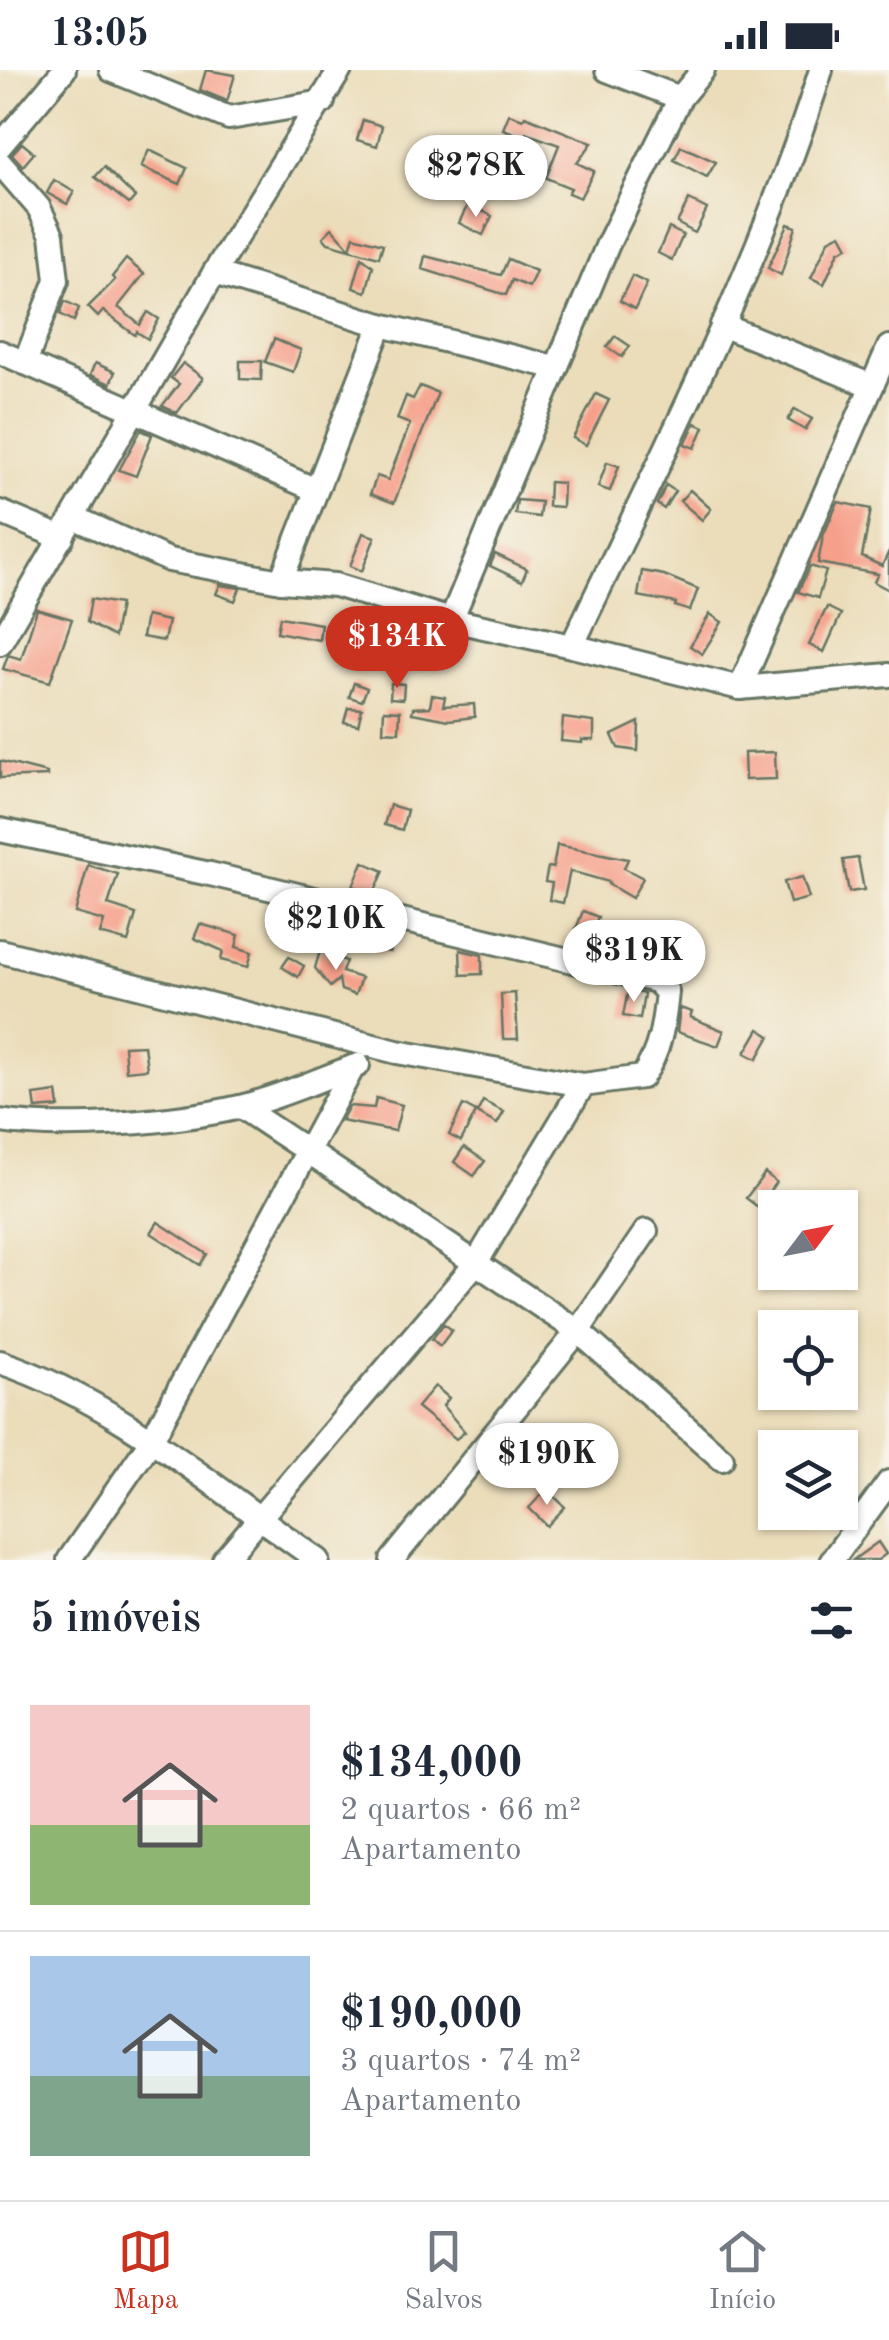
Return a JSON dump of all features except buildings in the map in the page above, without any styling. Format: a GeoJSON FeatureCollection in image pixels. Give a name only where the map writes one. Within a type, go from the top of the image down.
{"type":"FeatureCollection","features":[{"type":"Feature","properties":{"kind":"street"},"geometry":{"type":"LineString","coordinates":[[0,146],[64,70]]}},
{"type":"Feature","properties":{"kind":"street"},"geometry":{"type":"LineString","coordinates":[[112,70],[229,118],[323,102]]}},
{"type":"Feature","properties":{"kind":"street"},"geometry":{"type":"LineString","coordinates":[[0,644],[214,273],[340,70]]}},
{"type":"Feature","properties":{"kind":"street"},"geometry":{"type":"LineString","coordinates":[[607,70],[680,98]]}},
{"type":"Feature","properties":{"kind":"street"},"geometry":{"type":"LineString","coordinates":[[451,620],[608,244],[680,98],[704,70]]}},
{"type":"Feature","properties":{"kind":"street"},"geometry":{"type":"LineString","coordinates":[[572,646],[722,325],[796,153],[822,70]]}},
{"type":"Feature","properties":{"kind":"street"},"geometry":{"type":"LineString","coordinates":[[0,163],[39,208],[52,235],[57,280],[25,363]]}},
{"type":"Feature","properties":{"kind":"street"},"geometry":{"type":"LineString","coordinates":[[214,273],[381,326],[554,366]]}},
{"type":"Feature","properties":{"kind":"street"},"geometry":{"type":"LineString","coordinates":[[722,325],[872,386]]}},
{"type":"Feature","properties":{"kind":"street"},"geometry":{"type":"LineString","coordinates":[[281,580],[381,326]]}},
{"type":"Feature","properties":{"kind":"street"},"geometry":{"type":"LineString","coordinates":[[740,688],[889,348]]}},
{"type":"Feature","properties":{"kind":"street"},"geometry":{"type":"LineString","coordinates":[[0,352],[316,490]]}},
{"type":"Feature","properties":{"kind":"street"},"geometry":{"type":"LineString","coordinates":[[0,512],[62,538]]}},
{"type":"Feature","properties":{"kind":"street"},"geometry":{"type":"LineString","coordinates":[[75,518],[169,560],[281,580],[335,585],[451,620],[740,688],[889,676]]}},
{"type":"Feature","properties":{"kind":"street"},"geometry":{"type":"LineString","coordinates":[[0,830],[210,874],[656,981],[667,992],[663,1029],[652,1063],[642,1078],[583,1085],[397,1052],[0,950]]}},
{"type":"Feature","properties":{"kind":"street"},"geometry":{"type":"LineString","coordinates":[[0,1120],[24,1124],[157,1120],[241,1107],[397,1052]]}},
{"type":"Feature","properties":{"kind":"street"},"geometry":{"type":"LineString","coordinates":[[69,1560],[151,1441],[352,1067]]}},
{"type":"Feature","properties":{"kind":"street"},"geometry":{"type":"LineString","coordinates":[[224,1560],[476,1263],[583,1085]]}},
{"type":"Feature","properties":{"kind":"street"},"geometry":{"type":"LineString","coordinates":[[241,1107],[578,1331],[722,1459]]}},
{"type":"Feature","properties":{"kind":"street"},"geometry":{"type":"LineString","coordinates":[[392,1560],[578,1331],[646,1231]]}},
{"type":"Feature","properties":{"kind":"street"},"geometry":{"type":"LineString","coordinates":[[0,1362],[90,1402],[318,1560]]}},
{"type":"Feature","properties":{"kind":"street"},"geometry":{"type":"LineString","coordinates":[[832,1560],[889,1482]]}}]}
